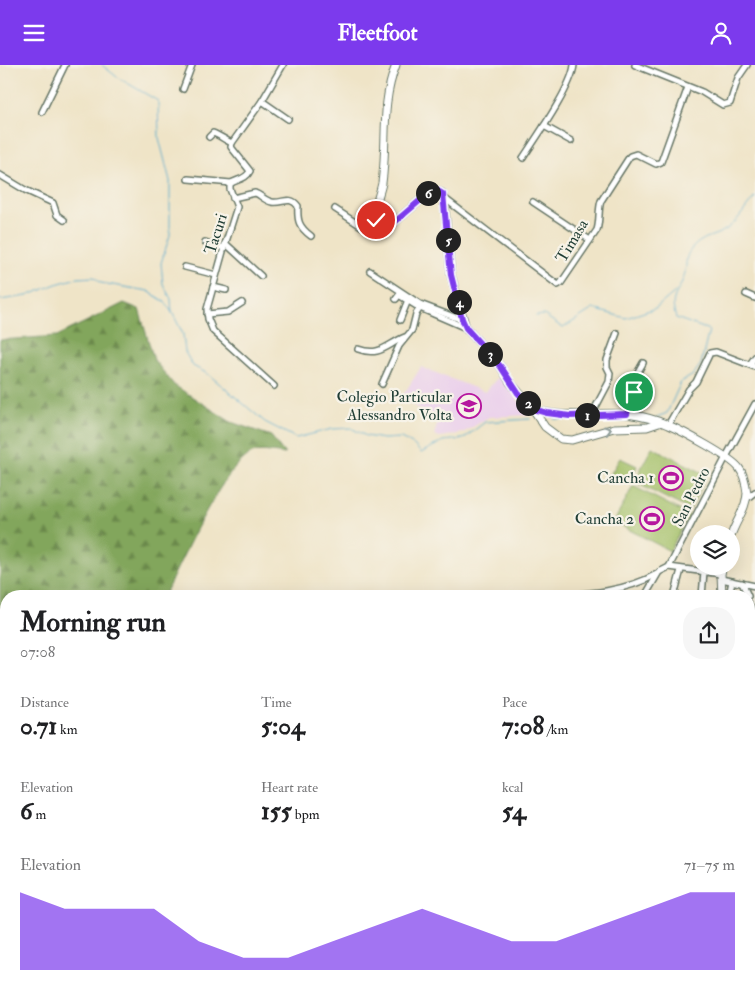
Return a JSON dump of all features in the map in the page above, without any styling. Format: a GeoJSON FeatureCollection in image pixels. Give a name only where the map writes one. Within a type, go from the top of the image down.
{"type":"FeatureCollection","features":[{"type":"Feature","properties":{"kind":"street"},"geometry":{"type":"LineString","coordinates":[[42,112],[65,65]]}},
{"type":"Feature","properties":{"kind":"street"},"geometry":{"type":"LineString","coordinates":[[183,89],[192,65]]}},
{"type":"Feature","properties":{"kind":"street"},"geometry":{"type":"LineString","coordinates":[[188,179],[231,183],[245,177],[250,171],[230,147],[262,101],[283,65]]}},
{"type":"Feature","properties":{"kind":"street"},"geometry":{"type":"LineString","coordinates":[[335,209],[361,226],[376,206],[381,191],[384,166],[386,95],[396,65]]}},
{"type":"Feature","properties":{"kind":"street"},"geometry":{"type":"LineString","coordinates":[[523,158],[572,77],[574,65]]}},
{"type":"Feature","properties":{"kind":"street"},"geometry":{"type":"LineString","coordinates":[[635,65],[702,92],[719,103],[727,105],[730,103],[738,78],[747,65]]}},
{"type":"Feature","properties":{"kind":"street","name":"Timasa"},"geometry":{"type":"LineString","coordinates":[[444,198],[558,285],[562,283],[579,254],[590,241],[599,222],[601,201],[630,156],[636,154],[656,164],[662,162],[688,87]]}},
{"type":"Feature","properties":{"kind":"street"},"geometry":{"type":"LineString","coordinates":[[262,101],[288,119]]}},
{"type":"Feature","properties":{"kind":"street"},"geometry":{"type":"LineString","coordinates":[[544,126],[571,141]]}},
{"type":"Feature","properties":{"kind":"street"},"geometry":{"type":"LineString","coordinates":[[209,137],[212,133],[215,133],[225,141],[232,143]]}},
{"type":"Feature","properties":{"kind":"street"},"geometry":{"type":"LineString","coordinates":[[0,175],[25,190],[54,203],[57,215],[64,219]]}},
{"type":"Feature","properties":{"kind":"street","name":"Tacuri"},"geometry":{"type":"LineString","coordinates":[[207,314],[224,245],[237,207],[230,189],[231,183]]}},
{"type":"Feature","properties":{"kind":"street"},"geometry":{"type":"LineString","coordinates":[[376,206],[377,222],[385,227],[391,226],[430,192],[441,191],[444,198],[451,275],[466,328],[501,367],[510,382],[533,409],[545,427],[553,434],[564,440],[579,439],[614,428],[648,427],[660,423]]}},
{"type":"Feature","properties":{"kind":"street"},"geometry":{"type":"LineString","coordinates":[[233,197],[255,193],[272,202],[292,201],[298,206],[297,216],[299,225],[311,236]]}},
{"type":"Feature","properties":{"kind":"street"},"geometry":{"type":"LineString","coordinates":[[533,202],[590,241]]}},
{"type":"Feature","properties":{"kind":"street"},"geometry":{"type":"LineString","coordinates":[[205,242],[224,245],[261,276]]}},
{"type":"Feature","properties":{"kind":"street"},"geometry":{"type":"LineString","coordinates":[[185,267],[216,275]]}},
{"type":"Feature","properties":{"kind":"street"},"geometry":{"type":"LineString","coordinates":[[370,271],[420,304],[462,319]]}},
{"type":"Feature","properties":{"kind":"street"},"geometry":{"type":"LineString","coordinates":[[213,287],[226,290]]}},
{"type":"Feature","properties":{"kind":"street"},"geometry":{"type":"LineString","coordinates":[[746,294],[755,298]]}},
{"type":"Feature","properties":{"kind":"street"},"geometry":{"type":"LineString","coordinates":[[396,299],[399,295],[420,308],[466,328]]}},
{"type":"Feature","properties":{"kind":"street"},"geometry":{"type":"LineString","coordinates":[[400,320],[408,300]]}},
{"type":"Feature","properties":{"kind":"street"},"geometry":{"type":"LineString","coordinates":[[242,303],[228,312],[207,314],[213,331],[274,386]]}},
{"type":"Feature","properties":{"kind":"street"},"geometry":{"type":"LineString","coordinates":[[382,384],[399,347],[412,330],[416,314],[420,308]]}},
{"type":"Feature","properties":{"kind":"street"},"geometry":{"type":"LineString","coordinates":[[592,414],[609,382],[610,373],[607,367],[607,360],[617,333]]}},
{"type":"Feature","properties":{"kind":"street"},"geometry":{"type":"LineString","coordinates":[[358,349],[375,352],[407,336]]}},
{"type":"Feature","properties":{"kind":"street"},"geometry":{"type":"LineString","coordinates":[[668,425],[689,389],[696,382],[710,353],[716,352],[752,366],[755,357]]}},
{"type":"Feature","properties":{"kind":"street"},"geometry":{"type":"LineString","coordinates":[[627,414],[634,392],[635,377],[643,363]]}},
{"type":"Feature","properties":{"kind":"street","name":"San Pedro"},"geometry":{"type":"LineString","coordinates":[[669,567],[755,404]]}},
{"type":"Feature","properties":{"kind":"street"},"geometry":{"type":"LineString","coordinates":[[533,409],[557,415],[627,414],[648,418],[668,425],[726,457],[741,471],[746,486],[746,499],[735,525]]}},
{"type":"Feature","properties":{"kind":"street"},"geometry":{"type":"LineString","coordinates":[[746,499],[755,492]]}},
{"type":"Feature","properties":{"kind":"street"},"geometry":{"type":"LineString","coordinates":[[613,590],[635,585],[669,567],[690,571]]}},
{"type":"Feature","properties":{"kind":"street"},"geometry":{"type":"LineString","coordinates":[[676,590],[681,570]]}},
{"type":"Feature","properties":{"kind":"street"},"geometry":{"type":"LineString","coordinates":[[648,590],[659,572]]}},
{"type":"Feature","properties":{"kind":"street"},"geometry":{"type":"LineString","coordinates":[[703,590],[704,575]]}},
{"type":"Feature","properties":{"kind":"street"},"geometry":{"type":"LineString","coordinates":[[712,575],[755,585]]}},
{"type":"Feature","properties":{"kind":"street"},"geometry":{"type":"LineString","coordinates":[[721,577],[722,590]]}},
{"type":"Feature","properties":{"kind":"street"},"geometry":{"type":"LineString","coordinates":[[731,590],[732,581]]}},
{"type":"Feature","properties":{"kind":"street"},"geometry":{"type":"LineString","coordinates":[[742,583],[745,590]]}},
{"type":"Feature","properties":{"kind":"street"},"geometry":{"type":"LineString","coordinates":[[23,995],[56,995]]}},
{"type":"Feature","properties":{"kind":"shaded area","name":"Colegio Particular Alessandro Volta"},"geometry":{"type":"Polygon","coordinates":[[[421,367],[485,392],[500,375],[530,415],[489,417],[463,433],[440,437],[434,435],[438,422],[402,397],[421,367]]]}},
{"type":"Feature","properties":{"kind":"green space"},"geometry":{"type":"Polygon","coordinates":[[[124,303],[139,309],[154,360],[174,385],[231,422],[271,436],[285,454],[266,451],[255,452],[243,460],[216,494],[191,539],[167,590],[0,590],[0,340],[57,336],[124,303]]]}},
{"type":"Feature","properties":{"kind":"green space","name":"Cancha 1"},"geometry":{"type":"Polygon","coordinates":[[[652,447],[707,475],[690,510],[634,482],[652,447]]]}},
{"type":"Feature","properties":{"kind":"green space"},"geometry":{"type":"Polygon","coordinates":[[[620,458],[637,466],[629,484],[610,475],[620,458]]]}},
{"type":"Feature","properties":{"kind":"green space","name":"Cancha 2"},"geometry":{"type":"Polygon","coordinates":[[[633,486],[689,515],[670,551],[614,522],[633,486]]]}},
{"type":"Feature","properties":{"kind":"waterway"},"geometry":{"type":"LineString","coordinates":[[102,65],[117,77],[158,101],[159,138],[170,181],[170,235],[161,263],[163,284],[171,299],[172,313]]}},
{"type":"Feature","properties":{"kind":"waterway"},"geometry":{"type":"LineString","coordinates":[[657,417],[667,413],[681,382],[693,375],[701,364],[709,330],[676,318],[673,305],[685,273],[687,256],[699,242],[724,231],[731,225],[755,197]]}},
{"type":"Feature","properties":{"kind":"waterway"},"geometry":{"type":"LineString","coordinates":[[0,300],[27,296],[77,278],[94,277],[101,283],[148,291],[165,302],[173,314],[183,334],[185,352],[193,366],[208,374],[265,422],[296,438],[332,429],[351,428],[366,436],[383,439],[401,438],[414,445],[421,453],[443,441],[463,439],[485,422],[530,419]]}},
{"type":"Feature","properties":{"kind":"waterway"},"geometry":{"type":"LineString","coordinates":[[536,316],[544,315],[563,328],[593,309],[626,318],[656,308],[675,292]]}},
{"type":"Feature","properties":{"kind":"waterway"},"geometry":{"type":"LineString","coordinates":[[554,419],[643,420]]}},
{"type":"Feature","properties":{"kind":"place","name":"Colegio Particular Alessandro Volta"},"geometry":{"type":"Point","coordinates":[469,406]}},
{"type":"Feature","properties":{"kind":"place","name":"Cancha 1"},"geometry":{"type":"Point","coordinates":[671,478]}},
{"type":"Feature","properties":{"kind":"place","name":"Cancha 2"},"geometry":{"type":"Point","coordinates":[652,519]}},
{"type":"Feature","properties":{"kind":"route"},"geometry":{"type":"LineString","coordinates":[[376,220],[378,224],[389,227],[430,192],[441,191],[444,198],[451,275],[462,319],[466,328],[501,367],[518,393],[533,409],[570,416],[627,414],[634,392]]}}]}
